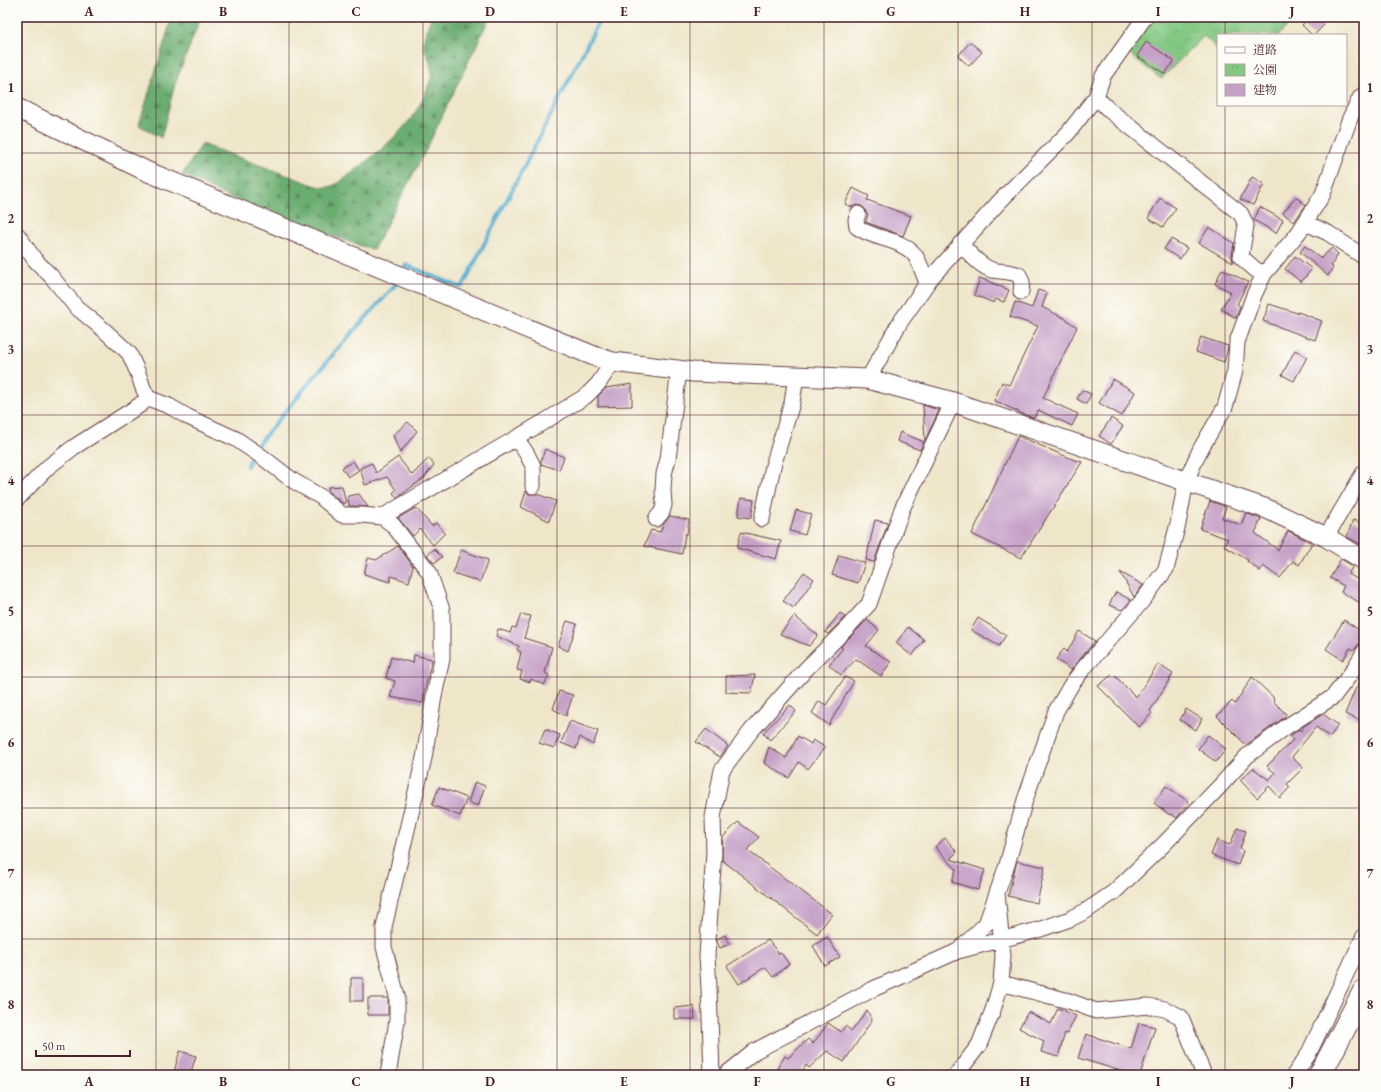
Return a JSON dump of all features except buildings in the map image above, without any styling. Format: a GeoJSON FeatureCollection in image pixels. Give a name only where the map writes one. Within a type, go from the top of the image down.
{"type":"FeatureCollection","features":[{"type":"Feature","properties":{"kind":"highway"},"geometry":{"type":"LineString","coordinates":[[1320,1075],[1364,991]]}},
{"type":"Feature","properties":{"kind":"highway"},"geometry":{"type":"LineString","coordinates":[[1336,1075],[1364,1022]]}},
{"type":"Feature","properties":{"kind":"street"},"geometry":{"type":"LineString","coordinates":[[868,379],[898,324],[928,283],[960,244],[999,202],[1068,133],[1096,97],[1103,76],[1145,17]]}},
{"type":"Feature","properties":{"kind":"street"},"geometry":{"type":"LineString","coordinates":[[958,951],[986,924],[1007,864],[1025,800],[1056,711],[1071,685],[1084,668],[1144,600],[1166,569],[1178,524],[1186,481],[1200,450],[1225,407],[1235,371],[1237,342],[1254,295],[1264,274],[1306,223],[1322,194],[1350,118],[1360,98],[1364,94]]}},
{"type":"Feature","properties":{"kind":"street"},"geometry":{"type":"LineString","coordinates":[[1096,97],[1109,110],[1241,214],[1246,226],[1241,256],[1256,270],[1264,274]]}},
{"type":"Feature","properties":{"kind":"street"},"geometry":{"type":"LineString","coordinates":[[17,108],[146,171],[594,356],[614,362],[693,372],[868,379],[953,402],[1267,509],[1326,537],[1364,560]]}},
{"type":"Feature","properties":{"kind":"street"},"geometry":{"type":"LineString","coordinates":[[858,214],[856,220],[857,227],[866,233],[901,244],[915,255],[928,283]]}},
{"type":"Feature","properties":{"kind":"street"},"geometry":{"type":"LineString","coordinates":[[1306,223],[1328,233],[1364,257]]}},
{"type":"Feature","properties":{"kind":"street"},"geometry":{"type":"LineString","coordinates":[[17,234],[35,260],[51,276],[76,307],[129,353],[148,398],[169,406],[188,417],[236,439],[292,480],[321,498],[342,515],[382,517],[393,525],[429,572],[442,610],[442,659],[434,696],[424,758],[384,927],[384,947],[397,996],[397,1021],[388,1075]]}},
{"type":"Feature","properties":{"kind":"street"},"geometry":{"type":"LineString","coordinates":[[960,244],[982,264],[990,269],[1014,272],[1020,275],[1022,282],[1021,292]]}},
{"type":"Feature","properties":{"kind":"street"},"geometry":{"type":"LineString","coordinates":[[382,517],[586,396],[598,384],[614,362]]}},
{"type":"Feature","properties":{"kind":"street"},"geometry":{"type":"LineString","coordinates":[[656,519],[662,512],[664,505],[662,492],[664,474],[668,459],[679,370]]}},
{"type":"Feature","properties":{"kind":"street"},"geometry":{"type":"LineString","coordinates":[[762,519],[773,466],[792,403],[796,376]]}},
{"type":"Feature","properties":{"kind":"street"},"geometry":{"type":"LineString","coordinates":[[17,499],[48,467],[74,447],[140,405],[148,398]]}},
{"type":"Feature","properties":{"kind":"street"},"geometry":{"type":"LineString","coordinates":[[712,1075],[707,956],[714,852],[713,817],[722,770],[751,731],[808,667],[869,604],[902,510],[953,402]]}},
{"type":"Feature","properties":{"kind":"street"},"geometry":{"type":"LineString","coordinates":[[516,438],[533,466],[533,486]]}},
{"type":"Feature","properties":{"kind":"street"},"geometry":{"type":"LineString","coordinates":[[1326,537],[1364,472]]}},
{"type":"Feature","properties":{"kind":"street"},"geometry":{"type":"LineString","coordinates":[[725,1075],[755,1050],[871,990],[958,951],[1038,930],[1070,919],[1086,911],[1114,892],[1164,844],[1247,756],[1286,727],[1333,698],[1352,672],[1364,652]]}},
{"type":"Feature","properties":{"kind":"street"},"geometry":{"type":"LineString","coordinates":[[956,1075],[979,1045],[993,1010],[1001,983],[1003,956],[997,893]]}},
{"type":"Feature","properties":{"kind":"street"},"geometry":{"type":"LineString","coordinates":[[1294,1075],[1308,1055],[1364,936]]}},
{"type":"Feature","properties":{"kind":"street"},"geometry":{"type":"LineString","coordinates":[[1001,983],[1069,1001],[1096,1011],[1148,1006],[1165,1009],[1181,1017],[1204,1075]]}},
{"type":"Feature","properties":{"kind":"green space"},"geometry":{"type":"Polygon","coordinates":[[[172,17],[201,17],[175,84],[161,138],[139,125],[172,17]]]}},
{"type":"Feature","properties":{"kind":"green space"},"geometry":{"type":"Polygon","coordinates":[[[431,17],[490,17],[426,150],[373,250],[286,220],[222,194],[182,175],[202,144],[318,186],[329,187],[340,182],[391,141],[410,120],[418,108],[425,95],[431,77],[430,61],[424,48],[424,39],[431,17]]]}},
{"type":"Feature","properties":{"kind":"green space"},"geometry":{"type":"Polygon","coordinates":[[[1152,17],[1295,17],[1280,34],[1217,34],[1217,49],[1204,36],[1161,79],[1127,52],[1152,17]]]}},
{"type":"Feature","properties":{"kind":"waterway"},"geometry":{"type":"LineString","coordinates":[[404,271],[406,265],[460,287],[463,286],[601,17]]}},
{"type":"Feature","properties":{"kind":"waterway"},"geometry":{"type":"LineString","coordinates":[[247,466],[259,443],[341,345],[392,289],[398,280]]}}]}
